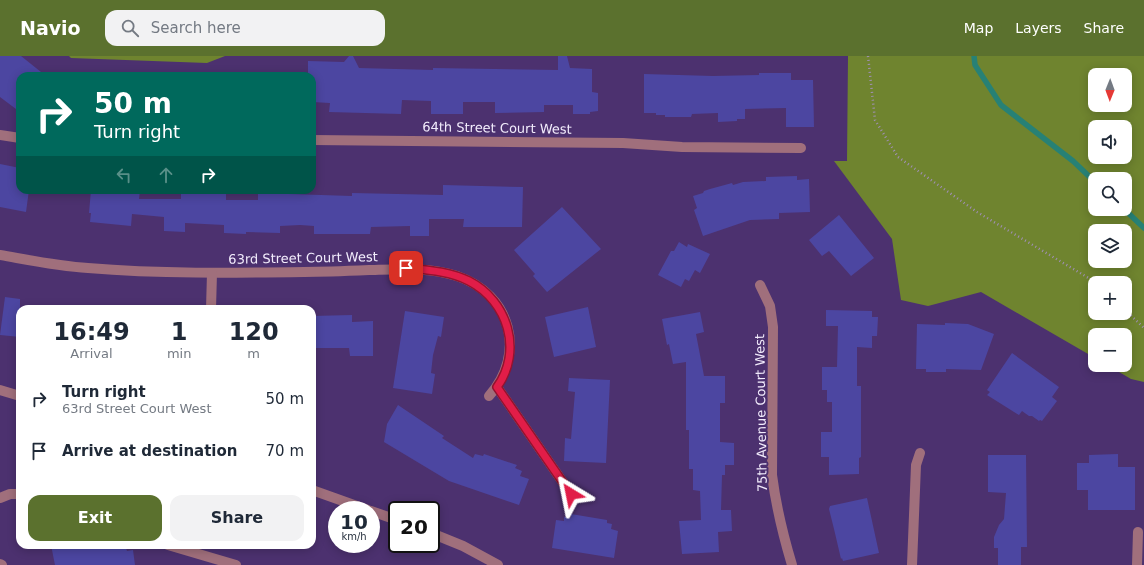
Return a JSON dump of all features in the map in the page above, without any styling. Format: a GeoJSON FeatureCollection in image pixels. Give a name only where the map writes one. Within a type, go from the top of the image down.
{"type":"FeatureCollection","features":[{"type":"Feature","properties":{"kind":"street"},"geometry":{"type":"LineString","coordinates":[[0,135],[16,137]]}},
{"type":"Feature","properties":{"kind":"street","name":"64th Street Court West"},"geometry":{"type":"LineString","coordinates":[[316,140],[623,143],[682,147],[801,148]]}},
{"type":"Feature","properties":{"kind":"street","name":"63rd Street Court West"},"geometry":{"type":"LineString","coordinates":[[0,254],[86,268],[212,273],[315,272],[406,268],[444,273],[468,281],[479,287],[495,302],[505,318],[510,344],[508,365],[497,387],[489,396]]}},
{"type":"Feature","properties":{"kind":"street"},"geometry":{"type":"LineString","coordinates":[[211,305],[212,273]]}},
{"type":"Feature","properties":{"kind":"street","name":"75th Avenue Court West"},"geometry":{"type":"LineString","coordinates":[[760,285],[770,306],[773,327],[772,475],[784,539],[792,565]]}},
{"type":"Feature","properties":{"kind":"street"},"geometry":{"type":"LineString","coordinates":[[497,387],[571,494]]}},
{"type":"Feature","properties":{"kind":"street"},"geometry":{"type":"LineString","coordinates":[[0,390],[16,395]]}},
{"type":"Feature","properties":{"kind":"street"},"geometry":{"type":"LineString","coordinates":[[912,565],[916,466],[920,452]]}},
{"type":"Feature","properties":{"kind":"street"},"geometry":{"type":"LineString","coordinates":[[316,491],[344,501]]}},
{"type":"Feature","properties":{"kind":"street"},"geometry":{"type":"LineString","coordinates":[[2,496],[16,494]]}},
{"type":"Feature","properties":{"kind":"street"},"geometry":{"type":"LineString","coordinates":[[1137,565],[1138,532]]}},
{"type":"Feature","properties":{"kind":"street"},"geometry":{"type":"LineString","coordinates":[[440,537],[463,546],[498,565]]}},
{"type":"Feature","properties":{"kind":"street"},"geometry":{"type":"LineString","coordinates":[[182,549],[236,565]]}},
{"type":"Feature","properties":{"kind":"path"},"geometry":{"type":"LineString","coordinates":[[868,56],[875,120],[898,157],[977,212],[1088,277]]}},
{"type":"Feature","properties":{"kind":"path"},"geometry":{"type":"LineString","coordinates":[[1132,317],[1144,328]]}},
{"type":"Feature","properties":{"kind":"green space"},"geometry":{"type":"Polygon","coordinates":[[[69,56],[225,56],[207,63],[71,58],[69,56]]]}},
{"type":"Feature","properties":{"kind":"green space"},"geometry":{"type":"Polygon","coordinates":[[[848,56],[1144,56],[1144,382],[1131,379],[1119,372],[1132,372],[1132,328],[1088,328],[1088,354],[981,292],[928,306],[901,300],[892,239],[834,161],[847,161],[848,56]]]}},
{"type":"Feature","properties":{"kind":"building"},"geometry":{"type":"Polygon","coordinates":[[[0,56],[21,56],[41,72],[16,72],[16,109],[0,97],[0,56]]]}},
{"type":"Feature","properties":{"kind":"building"},"geometry":{"type":"Polygon","coordinates":[[[349,56],[353,56],[359,68],[433,70],[433,68],[558,70],[558,56],[567,56],[570,68],[592,69],[592,92],[598,93],[598,111],[590,112],[590,114],[573,114],[573,105],[544,105],[544,112],[495,113],[495,102],[463,102],[463,114],[431,114],[431,101],[402,100],[401,114],[329,112],[330,103],[316,102],[316,72],[308,72],[308,61],[344,62],[349,56]]]}},
{"type":"Feature","properties":{"kind":"building"},"geometry":{"type":"Polygon","coordinates":[[[759,73],[791,73],[791,80],[813,80],[814,127],[786,127],[786,108],[745,109],[745,119],[718,122],[718,113],[692,114],[691,117],[665,117],[665,115],[656,115],[656,113],[644,113],[644,74],[713,76],[759,75],[759,73]]]}},
{"type":"Feature","properties":{"kind":"building"},"geometry":{"type":"Polygon","coordinates":[[[0,164],[16,167],[16,194],[28,194],[26,212],[0,207],[0,164]]]}},
{"type":"Feature","properties":{"kind":"building"},"geometry":{"type":"Polygon","coordinates":[[[797,176],[797,180],[809,179],[810,212],[779,213],[779,219],[750,220],[703,236],[694,210],[697,208],[693,196],[710,189],[732,183],[733,185],[743,182],[766,181],[766,177],[797,176]]]}},
{"type":"Feature","properties":{"kind":"building"},"geometry":{"type":"Polygon","coordinates":[[[443,185],[523,187],[522,227],[463,227],[464,219],[429,219],[429,236],[410,236],[410,226],[371,227],[370,234],[314,234],[314,226],[300,225],[280,226],[280,233],[246,232],[246,234],[224,233],[224,225],[185,223],[185,232],[164,231],[164,217],[132,214],[131,226],[90,222],[91,213],[89,213],[91,194],[140,194],[139,199],[181,199],[181,194],[226,194],[226,200],[258,200],[258,194],[352,196],[352,193],[443,195],[443,185]]]}},
{"type":"Feature","properties":{"kind":"building"},"geometry":{"type":"Polygon","coordinates":[[[562,207],[601,249],[547,292],[533,276],[535,274],[514,250],[562,207]]]}},
{"type":"Feature","properties":{"kind":"building"},"geometry":{"type":"Polygon","coordinates":[[[839,215],[874,258],[851,276],[829,251],[822,256],[809,240],[839,215]]]}},
{"type":"Feature","properties":{"kind":"building"},"geometry":{"type":"Polygon","coordinates":[[[679,242],[687,247],[688,244],[710,254],[700,273],[695,270],[689,281],[685,279],[681,287],[658,275],[671,251],[674,251],[679,242]]]}},
{"type":"Feature","properties":{"kind":"building"},"geometry":{"type":"Polygon","coordinates":[[[5,297],[20,299],[20,305],[16,305],[16,337],[0,335],[5,297]]]}},
{"type":"Feature","properties":{"kind":"building"},"geometry":{"type":"Polygon","coordinates":[[[588,307],[596,347],[554,357],[545,317],[588,307]]]}},
{"type":"Feature","properties":{"kind":"building"},"geometry":{"type":"Polygon","coordinates":[[[826,310],[872,311],[872,317],[878,317],[877,336],[872,336],[872,348],[857,347],[857,386],[861,386],[861,457],[859,458],[859,474],[829,475],[829,457],[821,457],[821,432],[832,432],[832,402],[827,402],[827,390],[822,390],[822,367],[837,367],[838,326],[826,326],[826,310]]]}},
{"type":"Feature","properties":{"kind":"building"},"geometry":{"type":"Polygon","coordinates":[[[405,311],[444,317],[441,337],[438,336],[433,355],[431,373],[435,374],[432,394],[393,388],[405,311]]]}},
{"type":"Feature","properties":{"kind":"building"},"geometry":{"type":"Polygon","coordinates":[[[700,312],[704,332],[696,334],[704,376],[725,376],[725,403],[720,403],[720,442],[734,443],[734,465],[725,465],[725,475],[722,475],[721,510],[731,510],[732,531],[718,532],[719,552],[682,554],[679,521],[701,520],[700,491],[693,490],[693,469],[689,469],[689,430],[686,430],[686,362],[673,364],[669,344],[667,345],[662,319],[700,312]]]}},
{"type":"Feature","properties":{"kind":"building"},"geometry":{"type":"Polygon","coordinates":[[[352,315],[352,322],[373,321],[373,356],[350,356],[349,348],[316,348],[316,316],[352,315]]]}},
{"type":"Feature","properties":{"kind":"building"},"geometry":{"type":"Polygon","coordinates":[[[945,323],[968,324],[994,334],[981,370],[946,369],[946,372],[926,372],[926,369],[916,369],[917,324],[945,325],[945,323]]]}},
{"type":"Feature","properties":{"kind":"building"},"geometry":{"type":"Polygon","coordinates":[[[1012,353],[1059,387],[1052,397],[1057,401],[1042,421],[1029,416],[1022,411],[1019,415],[987,395],[990,392],[987,390],[1012,353]]]}},
{"type":"Feature","properties":{"kind":"building"},"geometry":{"type":"Polygon","coordinates":[[[569,378],[610,380],[606,463],[564,461],[565,438],[571,439],[575,392],[568,391],[569,378]]]}},
{"type":"Feature","properties":{"kind":"building"},"geometry":{"type":"Polygon","coordinates":[[[398,405],[444,436],[442,438],[473,458],[475,454],[483,456],[484,454],[517,465],[515,468],[522,471],[520,476],[529,479],[519,505],[449,481],[384,442],[387,424],[398,405]]]}},
{"type":"Feature","properties":{"kind":"building"},"geometry":{"type":"Polygon","coordinates":[[[1118,454],[1118,467],[1135,467],[1135,510],[1088,510],[1088,490],[1077,490],[1077,463],[1089,463],[1089,455],[1118,454]]]}},
{"type":"Feature","properties":{"kind":"building"},"geometry":{"type":"Polygon","coordinates":[[[988,455],[1026,455],[1027,547],[1021,547],[1021,565],[998,565],[998,548],[994,548],[994,537],[999,525],[1004,519],[1006,493],[988,492],[988,455]]]}},
{"type":"Feature","properties":{"kind":"building"},"geometry":{"type":"Polygon","coordinates":[[[867,498],[879,553],[843,561],[842,558],[841,559],[829,509],[830,506],[867,498]]]}},
{"type":"Feature","properties":{"kind":"building"},"geometry":{"type":"Polygon","coordinates":[[[571,514],[607,520],[607,523],[612,524],[611,529],[618,531],[614,558],[552,548],[556,520],[564,521],[564,517],[571,518],[571,514]]]}},
{"type":"Feature","properties":{"kind":"building"},"geometry":{"type":"Polygon","coordinates":[[[52,549],[133,550],[135,565],[55,565],[52,549]]]}},
{"type":"Feature","properties":{"kind":"waterway"},"geometry":{"type":"LineString","coordinates":[[974,56],[975,65],[1001,105],[1073,161],[1088,175]]}},
{"type":"Feature","properties":{"kind":"waterway"},"geometry":{"type":"LineString","coordinates":[[1131,216],[1144,228]]}},
{"type":"Feature","properties":{"kind":"route"},"geometry":{"type":"LineString","coordinates":[[406,268],[427,270],[457,276],[479,287],[495,302],[505,318],[510,344],[508,365],[497,387],[571,494]]}}]}
